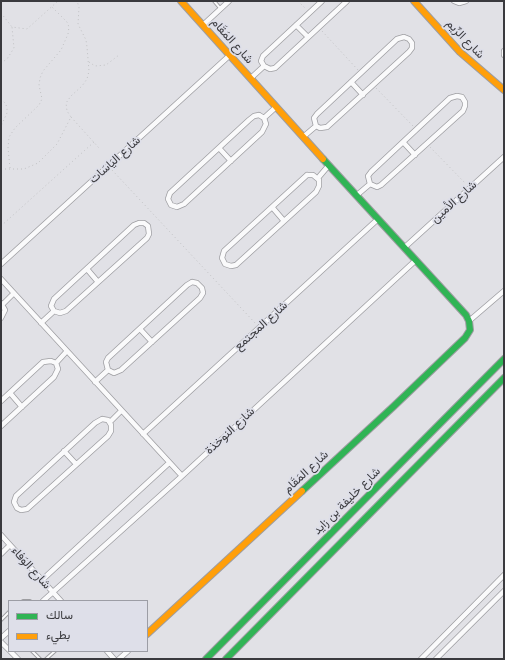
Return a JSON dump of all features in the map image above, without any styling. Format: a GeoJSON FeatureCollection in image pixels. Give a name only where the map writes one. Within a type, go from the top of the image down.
{"type":"FeatureCollection","features":[{"type":"Feature","properties":{"kind":"main road","name":"شارع المَقَام"},"geometry":{"type":"LineString","coordinates":[[148,633],[394,406],[465,338],[470,330],[470,321],[466,315],[181,1]]}},
{"type":"Feature","properties":{"kind":"main road","name":"شارع الرِّيم"},"geometry":{"type":"LineString","coordinates":[[414,1],[460,52],[504,90]]}},
{"type":"Feature","properties":{"kind":"main road","name":"شارع خليفة بن زايد"},"geometry":{"type":"LineString","coordinates":[[206,659],[504,359]]}},
{"type":"Feature","properties":{"kind":"main road","name":"شارع خليفة بن زايد"},"geometry":{"type":"LineString","coordinates":[[226,659],[504,378]]}},
{"type":"Feature","properties":{"kind":"street"},"geometry":{"type":"LineString","coordinates":[[203,25],[229,1]]}},
{"type":"Feature","properties":{"kind":"street","name":"شارع المَقَام"},"geometry":{"type":"LineString","coordinates":[[322,1],[263,56],[261,61],[264,66],[268,69],[275,68],[348,1]]}},
{"type":"Feature","properties":{"kind":"street"},"geometry":{"type":"LineString","coordinates":[[454,1],[459,3],[466,1]]}},
{"type":"Feature","properties":{"kind":"street"},"geometry":{"type":"LineString","coordinates":[[296,25],[308,37]]}},
{"type":"Feature","properties":{"kind":"street"},"geometry":{"type":"LineString","coordinates":[[404,37],[409,39],[412,45],[411,50],[327,127],[320,128],[316,126],[314,121],[315,116],[351,82],[399,38],[404,37]]}},
{"type":"Feature","properties":{"kind":"street","name":"شارع اليَاسَات"},"geometry":{"type":"LineString","coordinates":[[1,264],[230,55]]}},
{"type":"Feature","properties":{"kind":"street","name":"شارع المَقَام"},"geometry":{"type":"LineString","coordinates":[[251,78],[264,66]]}},
{"type":"Feature","properties":{"kind":"street"},"geometry":{"type":"LineString","coordinates":[[351,82],[362,95]]}},
{"type":"Feature","properties":{"kind":"street"},"geometry":{"type":"LineString","coordinates":[[457,96],[464,99],[465,106],[463,111],[381,186],[374,186],[370,184],[368,179],[369,174],[452,97],[457,96]]}},
{"type":"Feature","properties":{"kind":"street"},"geometry":{"type":"LineString","coordinates":[[264,118],[276,107]]}},
{"type":"Feature","properties":{"kind":"street"},"geometry":{"type":"LineString","coordinates":[[254,116],[264,118],[266,124],[262,132],[182,206],[175,207],[169,204],[168,197],[170,193],[254,116]]}},
{"type":"Feature","properties":{"kind":"street"},"geometry":{"type":"LineString","coordinates":[[303,137],[316,126]]}},
{"type":"Feature","properties":{"kind":"street"},"geometry":{"type":"LineString","coordinates":[[403,142],[415,155]]}},
{"type":"Feature","properties":{"kind":"street"},"geometry":{"type":"LineString","coordinates":[[219,148],[231,161]]}},
{"type":"Feature","properties":{"kind":"street","name":"شارع الأمين"},"geometry":{"type":"LineString","coordinates":[[405,248],[504,157]]}},
{"type":"Feature","properties":{"kind":"street"},"geometry":{"type":"LineString","coordinates":[[318,178],[329,165]]}},
{"type":"Feature","properties":{"kind":"street"},"geometry":{"type":"LineString","coordinates":[[307,175],[313,175],[318,178],[320,183],[318,189],[236,264],[229,266],[223,262],[222,255],[224,251],[272,207],[307,175]]}},
{"type":"Feature","properties":{"kind":"street"},"geometry":{"type":"LineString","coordinates":[[358,196],[370,184]]}},
{"type":"Feature","properties":{"kind":"street"},"geometry":{"type":"LineString","coordinates":[[272,207],[284,221]]}},
{"type":"Feature","properties":{"kind":"street","name":"شارع المجتمع"},"geometry":{"type":"LineString","coordinates":[[143,434],[378,219]]}},
{"type":"Feature","properties":{"kind":"street"},"geometry":{"type":"LineString","coordinates":[[144,223],[148,226],[149,234],[147,238],[66,311],[60,313],[54,311],[52,301],[136,224],[144,223]]}},
{"type":"Feature","properties":{"kind":"street","name":"شارع النوخذة"},"geometry":{"type":"LineString","coordinates":[[44,600],[182,476],[416,260]]}},
{"type":"Feature","properties":{"kind":"street"},"geometry":{"type":"LineString","coordinates":[[87,269],[98,282]]}},
{"type":"Feature","properties":{"kind":"street"},"geometry":{"type":"LineString","coordinates":[[1,279],[182,476]]}},
{"type":"Feature","properties":{"kind":"street"},"geometry":{"type":"LineString","coordinates":[[189,283],[197,283],[201,286],[203,291],[200,298],[152,342],[121,370],[114,373],[108,370],[106,365],[107,360],[189,283]]}},
{"type":"Feature","properties":{"kind":"street","name":"شارع المَقَام"},"geometry":{"type":"LineString","coordinates":[[470,321],[504,291]]}},
{"type":"Feature","properties":{"kind":"street"},"geometry":{"type":"LineString","coordinates":[[1,318],[5,310],[2,304],[14,293]]}},
{"type":"Feature","properties":{"kind":"street"},"geometry":{"type":"LineString","coordinates":[[41,323],[54,311]]}},
{"type":"Feature","properties":{"kind":"street"},"geometry":{"type":"LineString","coordinates":[[140,328],[152,342]]}},
{"type":"Feature","properties":{"kind":"street"},"geometry":{"type":"LineString","coordinates":[[56,363],[67,351]]}},
{"type":"Feature","properties":{"kind":"street"},"geometry":{"type":"LineString","coordinates":[[1,401],[46,361],[51,360],[56,363],[58,369],[56,375],[1,426]]}},
{"type":"Feature","properties":{"kind":"street"},"geometry":{"type":"LineString","coordinates":[[95,382],[108,370]]}},
{"type":"Feature","properties":{"kind":"street"},"geometry":{"type":"LineString","coordinates":[[10,393],[22,407]]}},
{"type":"Feature","properties":{"kind":"street"},"geometry":{"type":"LineString","coordinates":[[110,422],[122,411]]}},
{"type":"Feature","properties":{"kind":"street"},"geometry":{"type":"LineString","coordinates":[[105,419],[110,422],[112,428],[108,436],[27,509],[21,510],[17,508],[14,502],[16,496],[64,451],[99,420],[105,419]]}},
{"type":"Feature","properties":{"kind":"street"},"geometry":{"type":"LineString","coordinates":[[64,451],[76,464]]}},
{"type":"Feature","properties":{"kind":"street"},"geometry":{"type":"LineString","coordinates":[[42,580],[169,463]]}},
{"type":"Feature","properties":{"kind":"street","name":"شارع الوَفاء"},"geometry":{"type":"LineString","coordinates":[[1,535],[61,600]]}},
{"type":"Feature","properties":{"kind":"street"},"geometry":{"type":"LineString","coordinates":[[1,554],[10,545]]}},
{"type":"Feature","properties":{"kind":"street"},"geometry":{"type":"LineString","coordinates":[[422,659],[504,575]]}},
{"type":"Feature","properties":{"kind":"street"},"geometry":{"type":"LineString","coordinates":[[436,659],[504,591]]}},
{"type":"Feature","properties":{"kind":"street"},"geometry":{"type":"LineString","coordinates":[[1,642],[8,650]]}},
{"type":"Feature","properties":{"kind":"street"},"geometry":{"type":"LineString","coordinates":[[10,652],[18,659]]}},
{"type":"Feature","properties":{"kind":"street"},"geometry":{"type":"LineString","coordinates":[[119,659],[127,652]]}},
{"type":"Feature","properties":{"kind":"lane"},"geometry":{"type":"LineString","coordinates":[[214,1],[220,9]]}},
{"type":"Feature","properties":{"kind":"lane"},"geometry":{"type":"LineString","coordinates":[[46,659],[54,652]]}},
{"type":"Feature","properties":{"kind":"path"},"geometry":{"type":"LineString","coordinates":[[12,28],[26,29],[58,1]]}},
{"type":"Feature","properties":{"kind":"path"},"geometry":{"type":"LineString","coordinates":[[73,1],[77,2],[79,7],[78,24],[86,40],[89,71],[87,79],[82,86],[66,103],[67,111],[99,148]]}},
{"type":"Feature","properties":{"kind":"path"},"geometry":{"type":"LineString","coordinates":[[298,1],[309,13]]}},
{"type":"Feature","properties":{"kind":"path"},"geometry":{"type":"LineString","coordinates":[[10,169],[8,148],[9,137],[15,128],[39,105],[42,99],[39,85],[40,78],[43,71],[61,50],[68,34],[69,26],[67,22],[51,6]]}},
{"type":"Feature","properties":{"kind":"path"},"geometry":{"type":"LineString","coordinates":[[1,13],[12,28],[14,48],[7,59],[1,63]]}},
{"type":"Feature","properties":{"kind":"path"},"geometry":{"type":"LineString","coordinates":[[319,27],[361,73]]}},
{"type":"Feature","properties":{"kind":"path"},"geometry":{"type":"LineString","coordinates":[[88,62],[95,66],[106,65],[119,55]]}},
{"type":"Feature","properties":{"kind":"path"},"geometry":{"type":"LineString","coordinates":[[373,85],[416,130]]}},
{"type":"Feature","properties":{"kind":"path"},"geometry":{"type":"LineString","coordinates":[[1,99],[7,107],[7,112],[1,126]]}},
{"type":"Feature","properties":{"kind":"path"},"geometry":{"type":"LineString","coordinates":[[1,168],[24,169],[38,163],[57,144],[71,116]]}},
{"type":"Feature","properties":{"kind":"path"},"geometry":{"type":"LineString","coordinates":[[1,226],[94,142]]}},
{"type":"Feature","properties":{"kind":"path"},"geometry":{"type":"LineString","coordinates":[[427,144],[470,188]]}},
{"type":"Feature","properties":{"kind":"path"},"geometry":{"type":"LineString","coordinates":[[108,166],[259,328]]}},
{"type":"Feature","properties":{"kind":"traffic: fast"},"geometry":{"type":"LineString","coordinates":[[302,491],[465,338],[470,330],[469,321],[466,315],[323,159]]}},
{"type":"Feature","properties":{"kind":"traffic: fast"},"geometry":{"type":"LineString","coordinates":[[206,659],[504,359]]}},
{"type":"Feature","properties":{"kind":"traffic: fast"},"geometry":{"type":"LineString","coordinates":[[226,659],[504,378]]}},
{"type":"Feature","properties":{"kind":"traffic: slow"},"geometry":{"type":"LineString","coordinates":[[181,1],[323,159]]}},
{"type":"Feature","properties":{"kind":"traffic: slow"},"geometry":{"type":"LineString","coordinates":[[414,1],[460,52],[504,90]]}},
{"type":"Feature","properties":{"kind":"traffic: slow"},"geometry":{"type":"LineString","coordinates":[[148,633],[302,491]]}}]}
